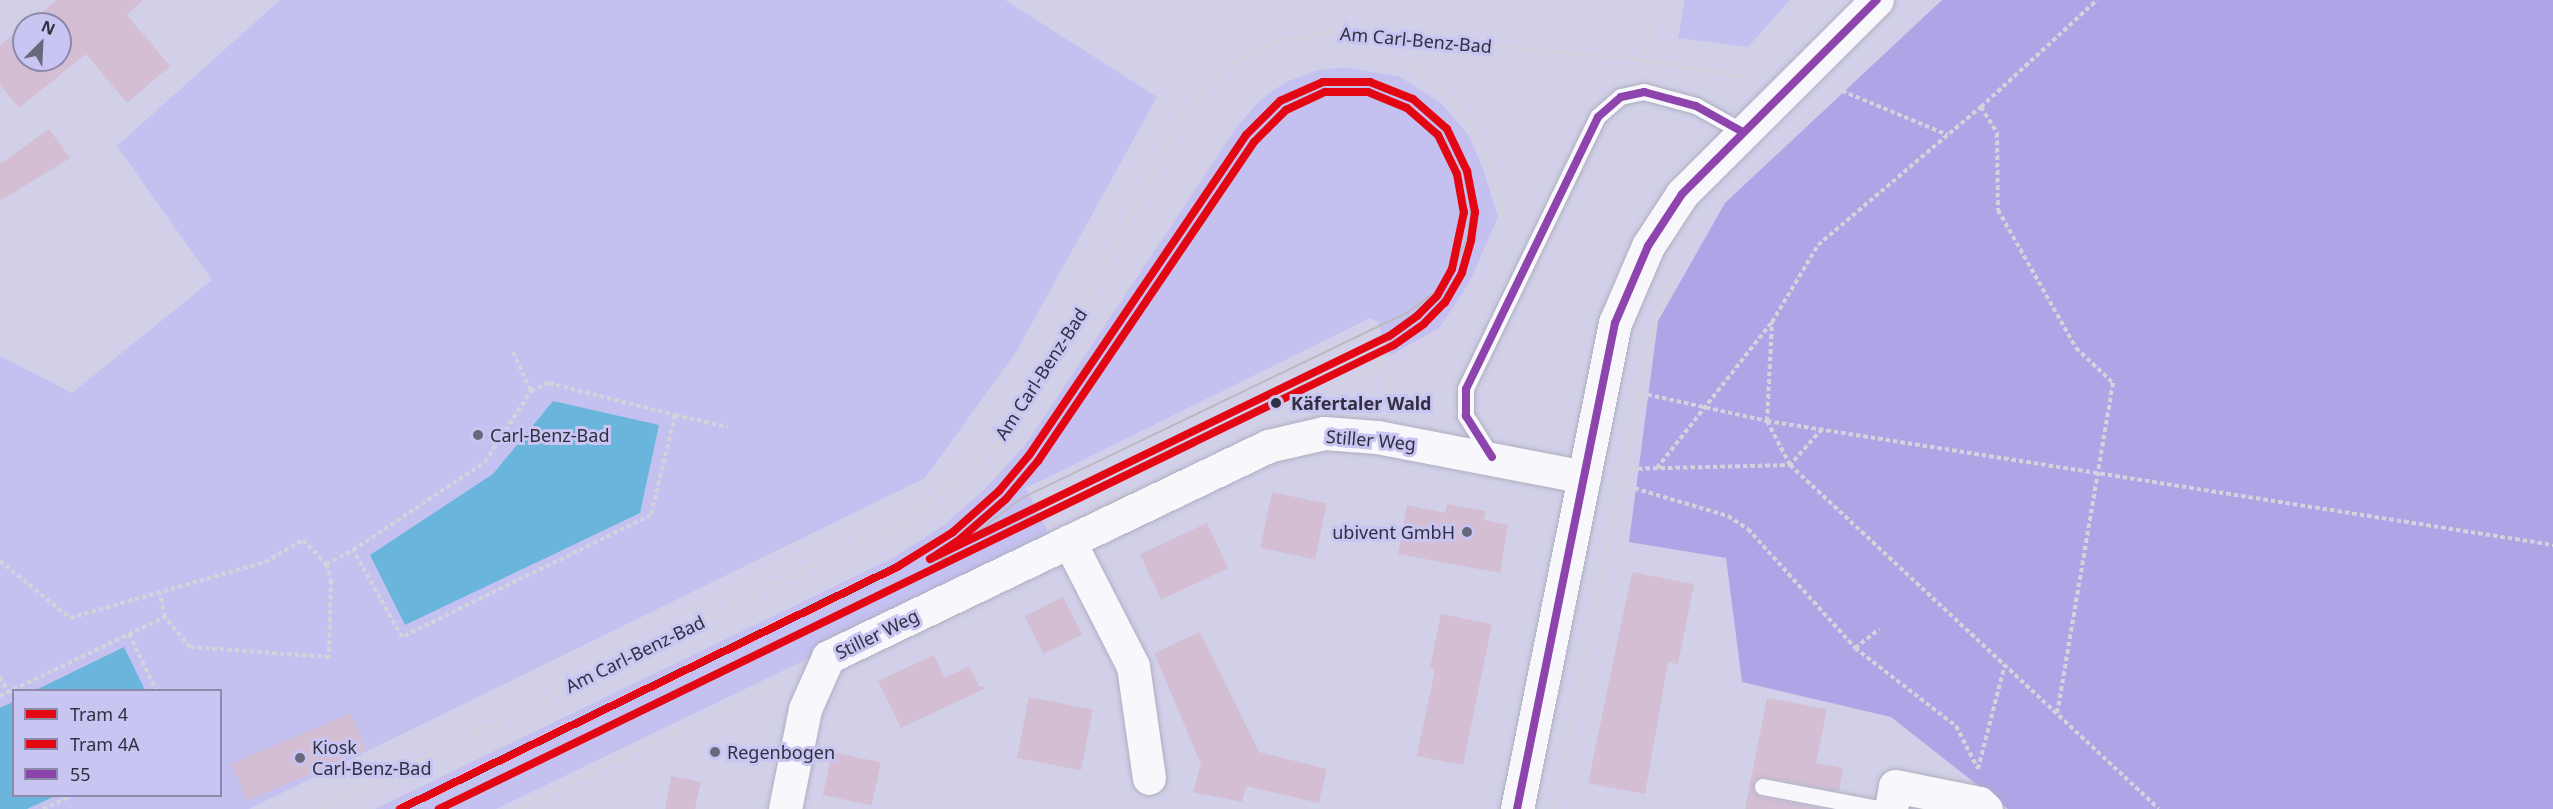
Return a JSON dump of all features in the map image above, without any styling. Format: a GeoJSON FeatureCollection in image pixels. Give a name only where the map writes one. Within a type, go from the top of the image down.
{"type":"FeatureCollection","features":[{"type":"Feature","properties":{"kind":"street"},"geometry":{"type":"LineString","coordinates":[[1517,809],[1616,323],[1648,246],[1682,194],[1877,0]]}},
{"type":"Feature","properties":{"kind":"street","name":"Stiller Weg"},"geometry":{"type":"LineString","coordinates":[[785,809],[805,709],[828,657],[1268,446],[1324,433],[1377,437],[1492,457],[1584,477]]}},
{"type":"Feature","properties":{"kind":"street"},"geometry":{"type":"LineString","coordinates":[[1069,542],[1133,666],[1149,778]]}},
{"type":"Feature","properties":{"kind":"street"},"geometry":{"type":"LineString","coordinates":[[1891,809],[1895,786],[1982,806]]}},
{"type":"Feature","properties":{"kind":"lane"},"geometry":{"type":"LineString","coordinates":[[1492,457],[1466,416],[1464,400],[1470,377],[1598,117],[1621,97],[1644,92],[1696,106],[1743,132]]}},
{"type":"Feature","properties":{"kind":"lane"},"geometry":{"type":"LineString","coordinates":[[1763,787],[1878,809]]}},
{"type":"Feature","properties":{"kind":"path"},"geometry":{"type":"LineString","coordinates":[[1644,92],[1644,60],[1657,0]]}},
{"type":"Feature","properties":{"kind":"path"},"geometry":{"type":"LineString","coordinates":[[1656,468],[1772,322],[1818,245],[1981,107],[2097,0]]}},
{"type":"Feature","properties":{"kind":"path","name":"Am Carl-Benz-Bad"},"geometry":{"type":"LineString","coordinates":[[321,809],[905,521],[1000,442],[1075,325],[1179,120],[1224,68],[1274,42],[1332,32],[1644,60],[1762,80]]}},
{"type":"Feature","properties":{"kind":"path"},"geometry":{"type":"LineString","coordinates":[[1409,63],[1459,106],[1471,122],[1494,177],[1502,206],[1500,218]]}},
{"type":"Feature","properties":{"kind":"path"},"geometry":{"type":"LineString","coordinates":[[1833,88],[1948,135]]}},
{"type":"Feature","properties":{"kind":"path"},"geometry":{"type":"LineString","coordinates":[[1981,107],[1996,133],[1998,210],[2076,348],[2113,383],[2100,474],[2057,712]]}},
{"type":"Feature","properties":{"kind":"path"},"geometry":{"type":"LineString","coordinates":[[1554,809],[1652,330],[1678,267]]}},
{"type":"Feature","properties":{"kind":"path"},"geometry":{"type":"LineString","coordinates":[[1772,322],[1767,422],[1790,465],[2159,809]]}},
{"type":"Feature","properties":{"kind":"path"},"geometry":{"type":"LineString","coordinates":[[1371,343],[1391,383],[1377,437]]}},
{"type":"Feature","properties":{"kind":"path"},"geometry":{"type":"LineString","coordinates":[[513,352],[531,392]]}},
{"type":"Feature","properties":{"kind":"path"},"geometry":{"type":"LineString","coordinates":[[1348,380],[1382,364]]}},
{"type":"Feature","properties":{"kind":"path"},"geometry":{"type":"LineString","coordinates":[[326,564],[353,550],[485,462],[531,392],[549,383],[728,427]]}},
{"type":"Feature","properties":{"kind":"path"},"geometry":{"type":"LineString","coordinates":[[1640,393],[1767,422],[2553,545]]}},
{"type":"Feature","properties":{"kind":"path"},"geometry":{"type":"LineString","coordinates":[[353,550],[402,637],[651,515],[675,415]]}},
{"type":"Feature","properties":{"kind":"path"},"geometry":{"type":"LineString","coordinates":[[1624,469],[1790,465],[1822,429]]}},
{"type":"Feature","properties":{"kind":"path"},"geometry":{"type":"LineString","coordinates":[[1621,484],[1728,516],[1748,529],[1855,648],[1956,726],[1978,769]]}},
{"type":"Feature","properties":{"kind":"path"},"geometry":{"type":"LineString","coordinates":[[0,561],[69,618],[160,594],[265,562],[303,540],[326,564],[331,580],[329,657],[190,647],[165,617],[160,594]]}},
{"type":"Feature","properties":{"kind":"path"},"geometry":{"type":"LineString","coordinates":[[14,689],[165,617]]}},
{"type":"Feature","properties":{"kind":"path"},"geometry":{"type":"LineString","coordinates":[[1855,648],[1879,629]]}},
{"type":"Feature","properties":{"kind":"path"},"geometry":{"type":"LineString","coordinates":[[129,634],[156,689]]}},
{"type":"Feature","properties":{"kind":"path"},"geometry":{"type":"LineString","coordinates":[[516,809],[828,657]]}},
{"type":"Feature","properties":{"kind":"path"},"geometry":{"type":"LineString","coordinates":[[1982,806],[1978,769],[2005,664]]}},
{"type":"Feature","properties":{"kind":"path"},"geometry":{"type":"LineString","coordinates":[[0,677],[8,692]]}},
{"type":"Feature","properties":{"kind":"path"},"geometry":{"type":"LineString","coordinates":[[0,696],[12,690]]}},
{"type":"Feature","properties":{"kind":"path"},"geometry":{"type":"LineString","coordinates":[[43,809],[67,797]]}},
{"type":"Feature","properties":{"kind":"shaded area","name":"Carl-Benz-Bad"},"geometry":{"type":"Polygon","coordinates":[[[280,0],[1005,0],[1157,97],[1016,352],[925,478],[249,809],[0,809],[0,356],[72,393],[212,280],[117,146],[280,0]]]}},
{"type":"Feature","properties":{"kind":"shaded area"},"geometry":{"type":"Polygon","coordinates":[[[1685,0],[1790,0],[1748,47],[1678,38],[1685,0]]]}},
{"type":"Feature","properties":{"kind":"shaded area"},"geometry":{"type":"Polygon","coordinates":[[[1942,0],[2553,0],[2553,809],[2008,809],[1891,717],[1742,682],[1726,558],[1629,542],[1658,321],[1725,203],[1942,0]]]}},
{"type":"Feature","properties":{"kind":"shaded area"},"geometry":{"type":"Polygon","coordinates":[[[1345,67],[1400,77],[1441,103],[1469,136],[1483,169],[1498,217],[1469,283],[1440,327],[1390,356],[1377,321],[1370,318],[1026,488],[1052,541],[496,809],[375,809],[893,558],[944,525],[984,490],[1026,444],[1237,127],[1260,100],[1286,82],[1315,71],[1345,67]]]}},
{"type":"Feature","properties":{"kind":"water"},"geometry":{"type":"Polygon","coordinates":[[[553,401],[659,425],[640,513],[405,625],[370,555],[493,474],[553,401]]]}},
{"type":"Feature","properties":{"kind":"water"},"geometry":{"type":"Polygon","coordinates":[[[124,647],[145,689],[38,689],[124,647]]]}},
{"type":"Feature","properties":{"kind":"water"},"geometry":{"type":"Polygon","coordinates":[[[12,702],[12,797],[53,797],[27,809],[0,809],[0,708],[12,702]]]}},
{"type":"Feature","properties":{"kind":"building"},"geometry":{"type":"Polygon","coordinates":[[[57,0],[143,0],[127,15],[170,66],[127,103],[86,54],[72,65],[72,12],[42,12],[57,0]]]}},
{"type":"Feature","properties":{"kind":"building"},"geometry":{"type":"Polygon","coordinates":[[[12,36],[12,72],[64,72],[19,108],[0,85],[0,45],[12,36]]]}},
{"type":"Feature","properties":{"kind":"building"},"geometry":{"type":"Polygon","coordinates":[[[49,129],[70,158],[0,201],[0,164],[49,129]]]}},
{"type":"Feature","properties":{"kind":"building"},"geometry":{"type":"Polygon","coordinates":[[[1272,492],[1327,504],[1315,559],[1260,548],[1272,492]]]}},
{"type":"Feature","properties":{"kind":"building"},"geometry":{"type":"Polygon","coordinates":[[[1447,504],[1486,511],[1484,520],[1508,525],[1500,573],[1398,554],[1407,505],[1445,513],[1447,504]]]}},
{"type":"Feature","properties":{"kind":"building"},"geometry":{"type":"Polygon","coordinates":[[[1207,523],[1228,568],[1161,600],[1140,554],[1207,523]]]}},
{"type":"Feature","properties":{"kind":"building"},"geometry":{"type":"Polygon","coordinates":[[[1632,572],[1694,584],[1678,664],[1668,662],[1645,794],[1588,783],[1632,572]]]}},
{"type":"Feature","properties":{"kind":"building"},"geometry":{"type":"Polygon","coordinates":[[[1063,597],[1082,634],[1044,654],[1025,617],[1063,597]]]}},
{"type":"Feature","properties":{"kind":"building"},"geometry":{"type":"Polygon","coordinates":[[[1441,614],[1492,624],[1463,765],[1417,756],[1435,669],[1430,668],[1441,614]]]}},
{"type":"Feature","properties":{"kind":"building"},"geometry":{"type":"Polygon","coordinates":[[[1200,632],[1259,752],[1327,769],[1319,803],[1246,786],[1242,802],[1193,792],[1201,764],[1154,653],[1200,632]]]}},
{"type":"Feature","properties":{"kind":"building"},"geometry":{"type":"Polygon","coordinates":[[[934,655],[945,678],[969,666],[979,686],[986,688],[901,728],[878,681],[934,655]]]}},
{"type":"Feature","properties":{"kind":"building"},"geometry":{"type":"Polygon","coordinates":[[[1029,697],[1093,709],[1081,770],[1017,758],[1029,697]]]}},
{"type":"Feature","properties":{"kind":"building"},"geometry":{"type":"Polygon","coordinates":[[[1767,698],[1827,709],[1816,763],[1843,768],[1839,791],[1764,777],[1755,781],[1753,791],[1761,797],[1822,809],[1745,809],[1767,698]]]}},
{"type":"Feature","properties":{"kind":"building","name":"Kiosk Carl-Benz-Bad"},"geometry":{"type":"Polygon","coordinates":[[[351,713],[367,750],[247,801],[231,764],[351,713]]]}},
{"type":"Feature","properties":{"kind":"building"},"geometry":{"type":"Polygon","coordinates":[[[832,752],[881,762],[872,805],[823,795],[832,752]]]}},
{"type":"Feature","properties":{"kind":"building"},"geometry":{"type":"Polygon","coordinates":[[[671,776],[701,782],[695,809],[665,809],[671,776]]]}},
{"type":"Feature","properties":{"kind":"tram line","name":"4"},"geometry":{"type":"LineString","coordinates":[[400,809],[897,567],[953,532],[999,491],[1030,454],[1246,135],[1280,101],[1323,82],[1370,82],[1413,99],[1447,129],[1467,171],[1475,212],[1471,241],[1462,273],[1445,302],[1424,324],[1394,345],[439,809]]}},
{"type":"Feature","properties":{"kind":"tram line","name":"4A"},"geometry":{"type":"LineString","coordinates":[[1325,92],[1368,92],[1407,108],[1438,135],[1457,174],[1464,212],[1452,269],[1437,296],[1417,316],[1389,336],[930,559],[959,540],[1006,499],[1038,461],[1254,142],[1286,110],[1325,92]]}},
{"type":"Feature","properties":{"kind":"tram line"},"geometry":{"type":"LineString","coordinates":[[924,573],[1022,498],[1407,313],[1434,293],[1454,268],[1468,236],[1471,212],[1467,171]]}},
{"type":"Feature","properties":{"kind":"transit line","name":"55"},"geometry":{"type":"LineString","coordinates":[[1517,809],[1615,323],[1648,246],[1682,194],[1877,0]]}},
{"type":"Feature","properties":{"kind":"transit line","name":"55"},"geometry":{"type":"LineString","coordinates":[[1492,457],[1466,416],[1466,389],[1598,117],[1621,97],[1644,92],[1696,106],[1743,132]]}},
{"type":"Feature","properties":{"kind":"place","name":"Käfertaler Wald"},"geometry":{"type":"Point","coordinates":[1276,403]}},
{"type":"Feature","properties":{"kind":"place","name":"Carl-Benz-Bad"},"geometry":{"type":"Point","coordinates":[478,435]}},
{"type":"Feature","properties":{"kind":"place","name":"ubivent GmbH"},"geometry":{"type":"Point","coordinates":[1467,532]}},
{"type":"Feature","properties":{"kind":"place","name":"Regenbogen"},"geometry":{"type":"Point","coordinates":[715,752]}},
{"type":"Feature","properties":{"kind":"place","name":"Kiosk Carl-Benz-Bad"},"geometry":{"type":"Point","coordinates":[300,758]}}]}
